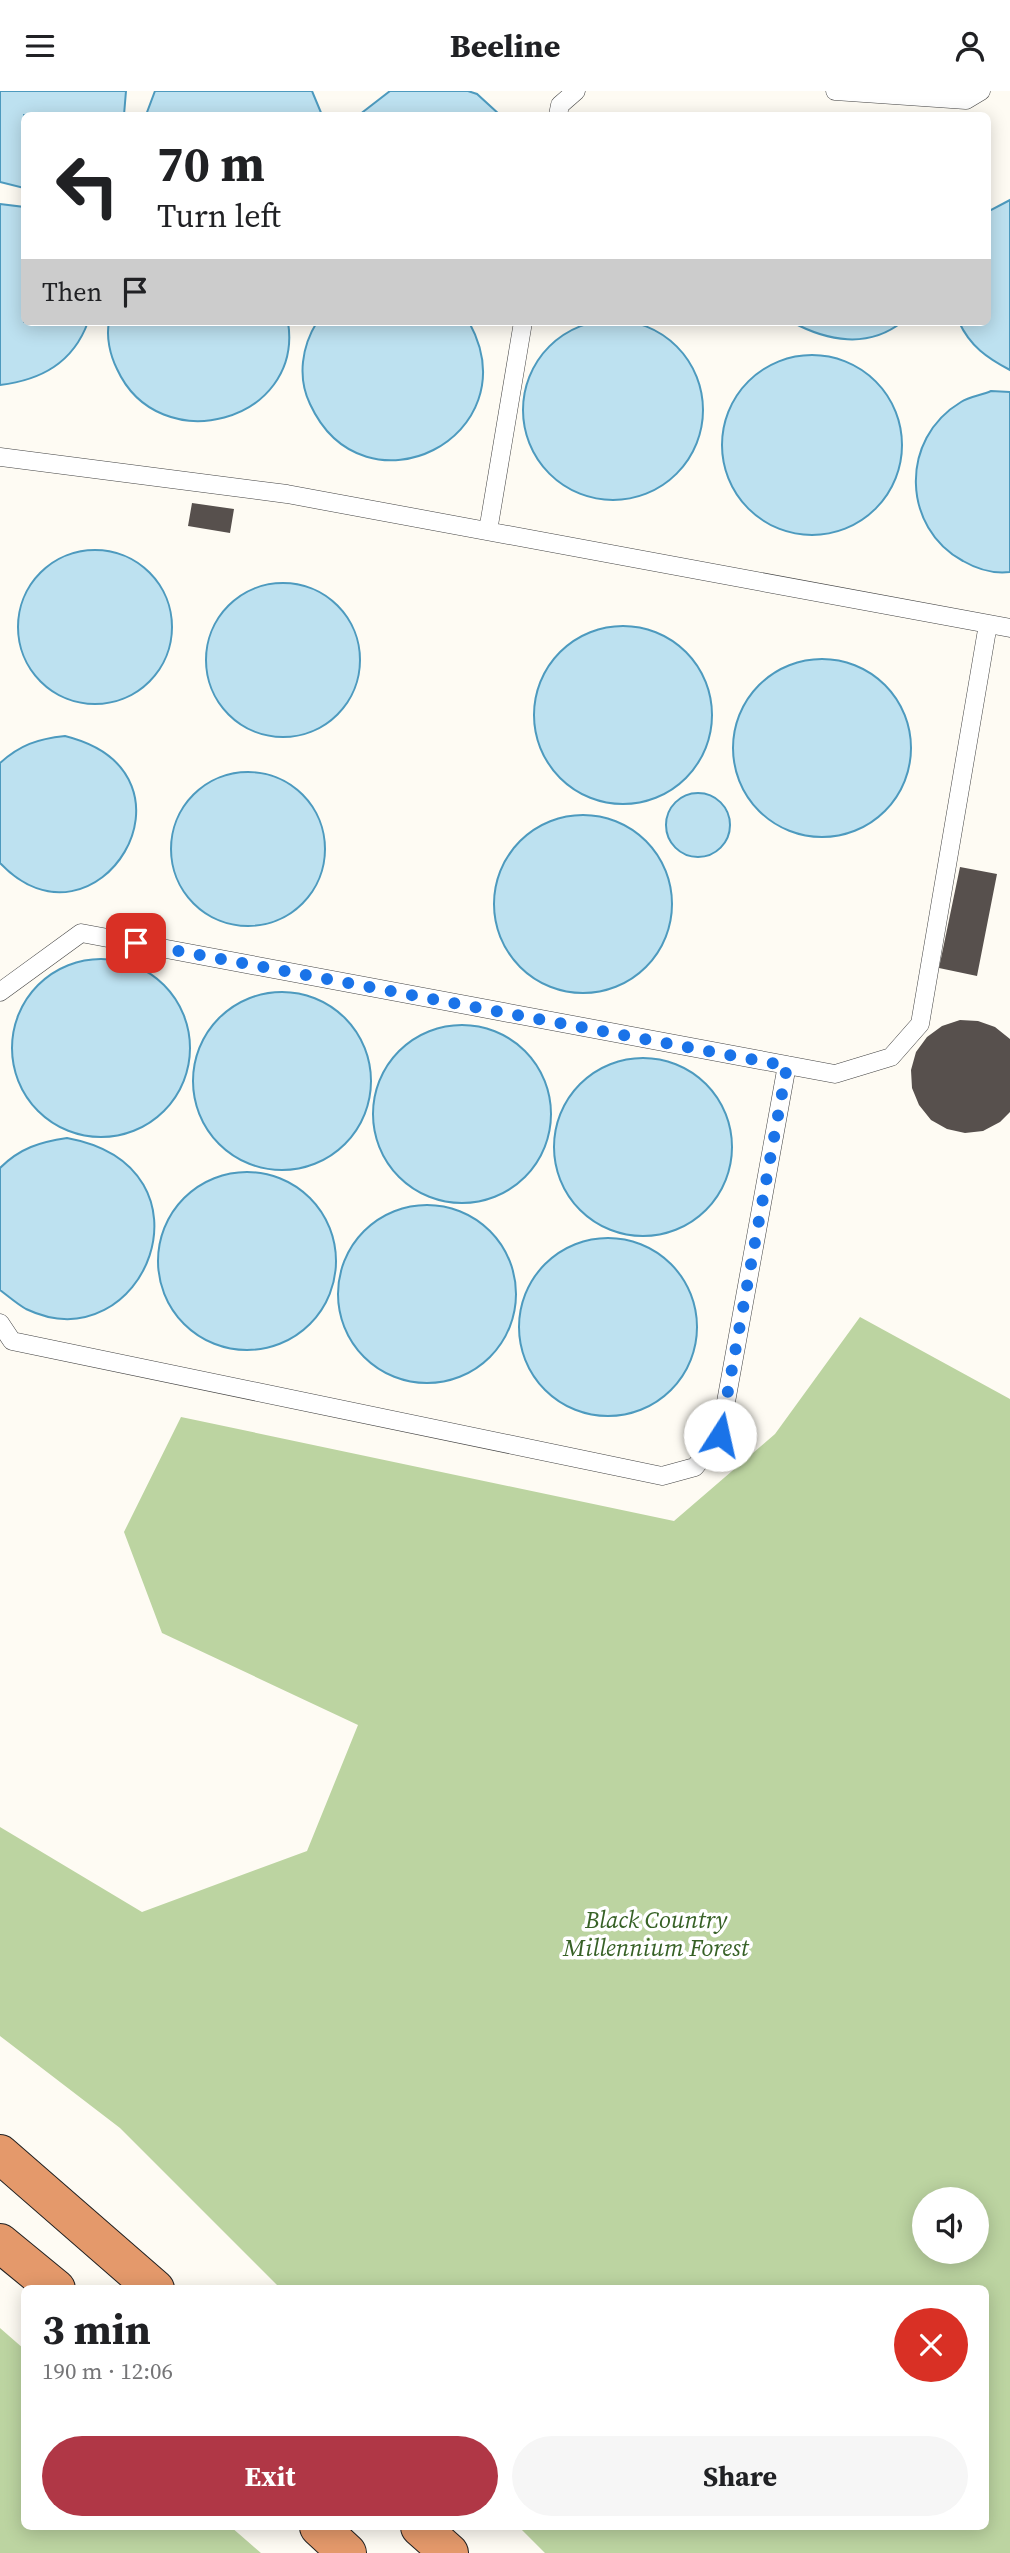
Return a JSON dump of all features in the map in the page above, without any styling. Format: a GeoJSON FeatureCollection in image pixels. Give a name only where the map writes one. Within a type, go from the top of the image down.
{"type":"FeatureCollection","features":[{"type":"Feature","properties":{"kind":"highway"},"geometry":{"type":"LineString","coordinates":[[0,2154],[150,2285]]}},
{"type":"Feature","properties":{"kind":"highway"},"geometry":{"type":"LineString","coordinates":[[0,2243],[51,2285]]}},
{"type":"Feature","properties":{"kind":"highway"},"geometry":{"type":"LineString","coordinates":[[322,2530],[347,2553]]}},
{"type":"Feature","properties":{"kind":"highway"},"geometry":{"type":"LineString","coordinates":[[423,2530],[449,2553]]}},
{"type":"Feature","properties":{"kind":"lane"},"geometry":{"type":"LineString","coordinates":[[559,112],[560,105],[576,91]]}},
{"type":"Feature","properties":{"kind":"lane"},"geometry":{"type":"LineString","coordinates":[[835,91],[965,100],[981,91]]}},
{"type":"Feature","properties":{"kind":"lane"},"geometry":{"type":"LineString","coordinates":[[488,531],[522,326]]}},
{"type":"Feature","properties":{"kind":"lane"},"geometry":{"type":"LineString","coordinates":[[0,457],[287,494],[1010,628]]}},
{"type":"Feature","properties":{"kind":"lane"},"geometry":{"type":"LineString","coordinates":[[0,992],[82,933],[835,1075],[891,1056],[920,1024],[988,624]]}},
{"type":"Feature","properties":{"kind":"lane"},"geometry":{"type":"LineString","coordinates":[[0,1323],[12,1341],[39,1347],[662,1476],[695,1467],[720,1435],[787,1066]]}},
{"type":"Feature","properties":{"kind":"green space","name":"Black Country Millennium Forest"},"geometry":{"type":"Polygon","coordinates":[[[860,1317],[1010,1399],[1010,2553],[545,2553],[522,2530],[989,2530],[989,2285],[277,2285],[120,2128],[0,2036],[0,1827],[142,1912],[307,1851],[358,1725],[162,1633],[124,1532],[181,1417],[674,1521],[775,1434],[860,1317]]]}},
{"type":"Feature","properties":{"kind":"green space"},"geometry":{"type":"Polygon","coordinates":[[[0,2328],[21,2346],[21,2530],[234,2530],[261,2553],[0,2553],[0,2328]]]}},
{"type":"Feature","properties":{"kind":"water"},"geometry":{"type":"Polygon","coordinates":[[[0,91],[126,91],[124,112],[21,112],[21,187],[0,182],[0,91]]]}},
{"type":"Feature","properties":{"kind":"water"},"geometry":{"type":"Polygon","coordinates":[[[155,91],[312,91],[321,112],[147,112],[155,91]]]}},
{"type":"Feature","properties":{"kind":"water"},"geometry":{"type":"Polygon","coordinates":[[[390,91],[468,91],[477,94],[497,112],[363,112],[390,91]]]}},
{"type":"Feature","properties":{"kind":"water"},"geometry":{"type":"Polygon","coordinates":[[[1010,200],[1010,370],[980,351],[961,326],[991,326],[991,210],[1010,200]]]}},
{"type":"Feature","properties":{"kind":"water"},"geometry":{"type":"Polygon","coordinates":[[[0,204],[21,207],[21,326],[86,326],[74,348],[54,367],[29,379],[0,385],[0,204]]]}},
{"type":"Feature","properties":{"kind":"water"},"geometry":{"type":"Polygon","coordinates":[[[288,326],[287,357],[274,384],[252,405],[224,417],[194,421],[164,415],[137,397],[112,358],[108,328],[288,326]]]}},
{"type":"Feature","properties":{"kind":"water"},"geometry":{"type":"Polygon","coordinates":[[[315,326],[470,326],[482,363],[478,400],[461,429],[433,450],[401,460],[366,457],[335,439],[310,404],[304,383],[303,362],[315,326]]]}},
{"type":"Feature","properties":{"kind":"water"},"geometry":{"type":"Polygon","coordinates":[[[582,326],[644,326],[663,335],[677,346],[688,360],[701,392],[701,428],[688,460],[677,474],[663,485],[631,498],[595,498],[563,485],[549,474],[538,460],[525,428],[525,392],[538,360],[549,346],[563,335],[582,326]]]}},
{"type":"Feature","properties":{"kind":"water"},"geometry":{"type":"Polygon","coordinates":[[[799,326],[896,326],[889,331],[861,339],[833,337],[799,326]]]}},
{"type":"Feature","properties":{"kind":"water"},"geometry":{"type":"Polygon","coordinates":[[[812,355],[830,356],[847,362],[876,381],[895,410],[901,427],[901,463],[895,480],[876,509],[847,528],[830,534],[812,535],[794,534],[777,528],[748,509],[729,480],[723,463],[722,445],[723,427],[729,410],[748,381],[777,362],[794,356],[812,355]]]}},
{"type":"Feature","properties":{"kind":"water"},"geometry":{"type":"Polygon","coordinates":[[[991,391],[1010,392],[1010,572],[992,572],[974,566],[943,546],[928,527],[919,506],[916,483],[918,460],[927,438],[941,418],[964,400],[991,391]]]}},
{"type":"Feature","properties":{"kind":"water"},"geometry":{"type":"Polygon","coordinates":[[[95,550],[125,556],[150,572],[166,597],[172,627],[166,657],[150,682],[125,698],[95,704],[65,698],[40,682],[24,657],[18,627],[24,597],[40,572],[65,556],[95,550]]]}},
{"type":"Feature","properties":{"kind":"water"},"geometry":{"type":"Polygon","coordinates":[[[283,583],[313,589],[338,605],[354,630],[360,660],[354,690],[338,715],[313,731],[283,737],[253,731],[228,715],[212,690],[206,660],[212,630],[228,605],[253,589],[283,583]]]}},
{"type":"Feature","properties":{"kind":"water"},"geometry":{"type":"Polygon","coordinates":[[[623,626],[657,633],[686,652],[705,681],[712,715],[705,749],[686,778],[657,797],[623,804],[589,797],[560,778],[541,749],[534,715],[541,681],[560,652],[589,633],[623,626]]]}},
{"type":"Feature","properties":{"kind":"water"},"geometry":{"type":"Polygon","coordinates":[[[822,659],[856,666],[885,685],[904,714],[911,748],[904,782],[885,811],[856,830],[822,837],[788,830],[759,811],[740,782],[733,748],[740,714],[759,685],[788,666],[822,659]]]}},
{"type":"Feature","properties":{"kind":"water"},"geometry":{"type":"Polygon","coordinates":[[[65,736],[109,757],[132,786],[136,820],[125,852],[102,877],[72,891],[37,888],[0,863],[0,763],[30,744],[65,736]]]}},
{"type":"Feature","properties":{"kind":"water"},"geometry":{"type":"Polygon","coordinates":[[[248,772],[278,778],[303,794],[319,819],[325,849],[319,879],[303,904],[278,920],[248,926],[218,920],[193,904],[177,879],[171,849],[177,819],[193,794],[218,778],[248,772]]]}},
{"type":"Feature","properties":{"kind":"water"},"geometry":{"type":"Polygon","coordinates":[[[698,793],[716,799],[724,807],[730,825],[724,843],[716,851],[698,857],[680,851],[672,843],[666,825],[672,807],[680,799],[698,793]]]}},
{"type":"Feature","properties":{"kind":"water"},"geometry":{"type":"Polygon","coordinates":[[[583,815],[617,822],[646,841],[665,870],[672,904],[665,938],[646,967],[617,986],[583,993],[549,986],[520,967],[501,938],[494,904],[501,870],[520,841],[549,822],[583,815]]]}},
{"type":"Feature","properties":{"kind":"water"},"geometry":{"type":"Polygon","coordinates":[[[101,959],[135,966],[164,985],[183,1014],[190,1048],[183,1082],[164,1111],[135,1130],[101,1137],[67,1130],[38,1111],[19,1082],[12,1048],[19,1014],[38,985],[67,966],[101,959]]]}},
{"type":"Feature","properties":{"kind":"water"},"geometry":{"type":"Polygon","coordinates":[[[282,992],[316,999],[345,1018],[364,1047],[371,1081],[364,1115],[345,1144],[316,1163],[282,1170],[248,1163],[219,1144],[200,1115],[193,1081],[200,1047],[219,1018],[248,999],[282,992]]]}},
{"type":"Feature","properties":{"kind":"water"},"geometry":{"type":"Polygon","coordinates":[[[462,1025],[496,1032],[525,1051],[544,1080],[551,1114],[544,1148],[525,1177],[496,1196],[462,1203],[428,1196],[399,1177],[380,1148],[373,1114],[380,1080],[399,1051],[428,1032],[462,1025]]]}},
{"type":"Feature","properties":{"kind":"water"},"geometry":{"type":"Polygon","coordinates":[[[643,1058],[677,1065],[706,1084],[725,1113],[732,1147],[725,1181],[706,1210],[677,1229],[643,1236],[609,1229],[580,1210],[561,1181],[554,1147],[561,1113],[580,1084],[609,1065],[643,1058]]]}},
{"type":"Feature","properties":{"kind":"water"},"geometry":{"type":"Polygon","coordinates":[[[67,1138],[115,1156],[143,1185],[154,1220],[150,1255],[132,1287],[104,1310],[68,1319],[26,1309],[0,1290],[0,1168],[15,1155],[31,1147],[67,1138]]]}},
{"type":"Feature","properties":{"kind":"water"},"geometry":{"type":"Polygon","coordinates":[[[247,1172],[281,1179],[310,1198],[329,1227],[336,1261],[329,1295],[310,1324],[281,1343],[247,1350],[213,1343],[184,1324],[165,1295],[158,1261],[165,1227],[184,1198],[213,1179],[247,1172]]]}},
{"type":"Feature","properties":{"kind":"water"},"geometry":{"type":"Polygon","coordinates":[[[427,1205],[461,1212],[490,1231],[509,1260],[516,1294],[509,1328],[490,1357],[461,1376],[427,1383],[393,1376],[364,1357],[345,1328],[338,1294],[345,1260],[364,1231],[393,1212],[427,1205]]]}},
{"type":"Feature","properties":{"kind":"water"},"geometry":{"type":"Polygon","coordinates":[[[608,1238],[642,1245],[671,1264],[690,1293],[697,1327],[690,1361],[671,1390],[642,1409],[608,1416],[574,1409],[545,1390],[526,1361],[519,1327],[526,1293],[545,1264],[574,1245],[608,1238]]]}},
{"type":"Feature","properties":{"kind":"building"},"geometry":{"type":"Polygon","coordinates":[[[192,503],[234,509],[230,533],[188,526],[192,503]]]}},
{"type":"Feature","properties":{"kind":"building"},"geometry":{"type":"Polygon","coordinates":[[[960,867],[997,874],[977,976],[939,968],[960,867]]]}},
{"type":"Feature","properties":{"kind":"building"},"geometry":{"type":"Polygon","coordinates":[[[960,1020],[978,1021],[995,1027],[1010,1039],[1010,1112],[1000,1122],[983,1131],[965,1133],[947,1129],[931,1120],[919,1105],[912,1088],[911,1070],[916,1052],[927,1037],[942,1026],[960,1020]]]}},
{"type":"Feature","properties":{"kind":"route"},"geometry":{"type":"LineString","coordinates":[[136,943],[787,1066],[720,1435]]}}]}
